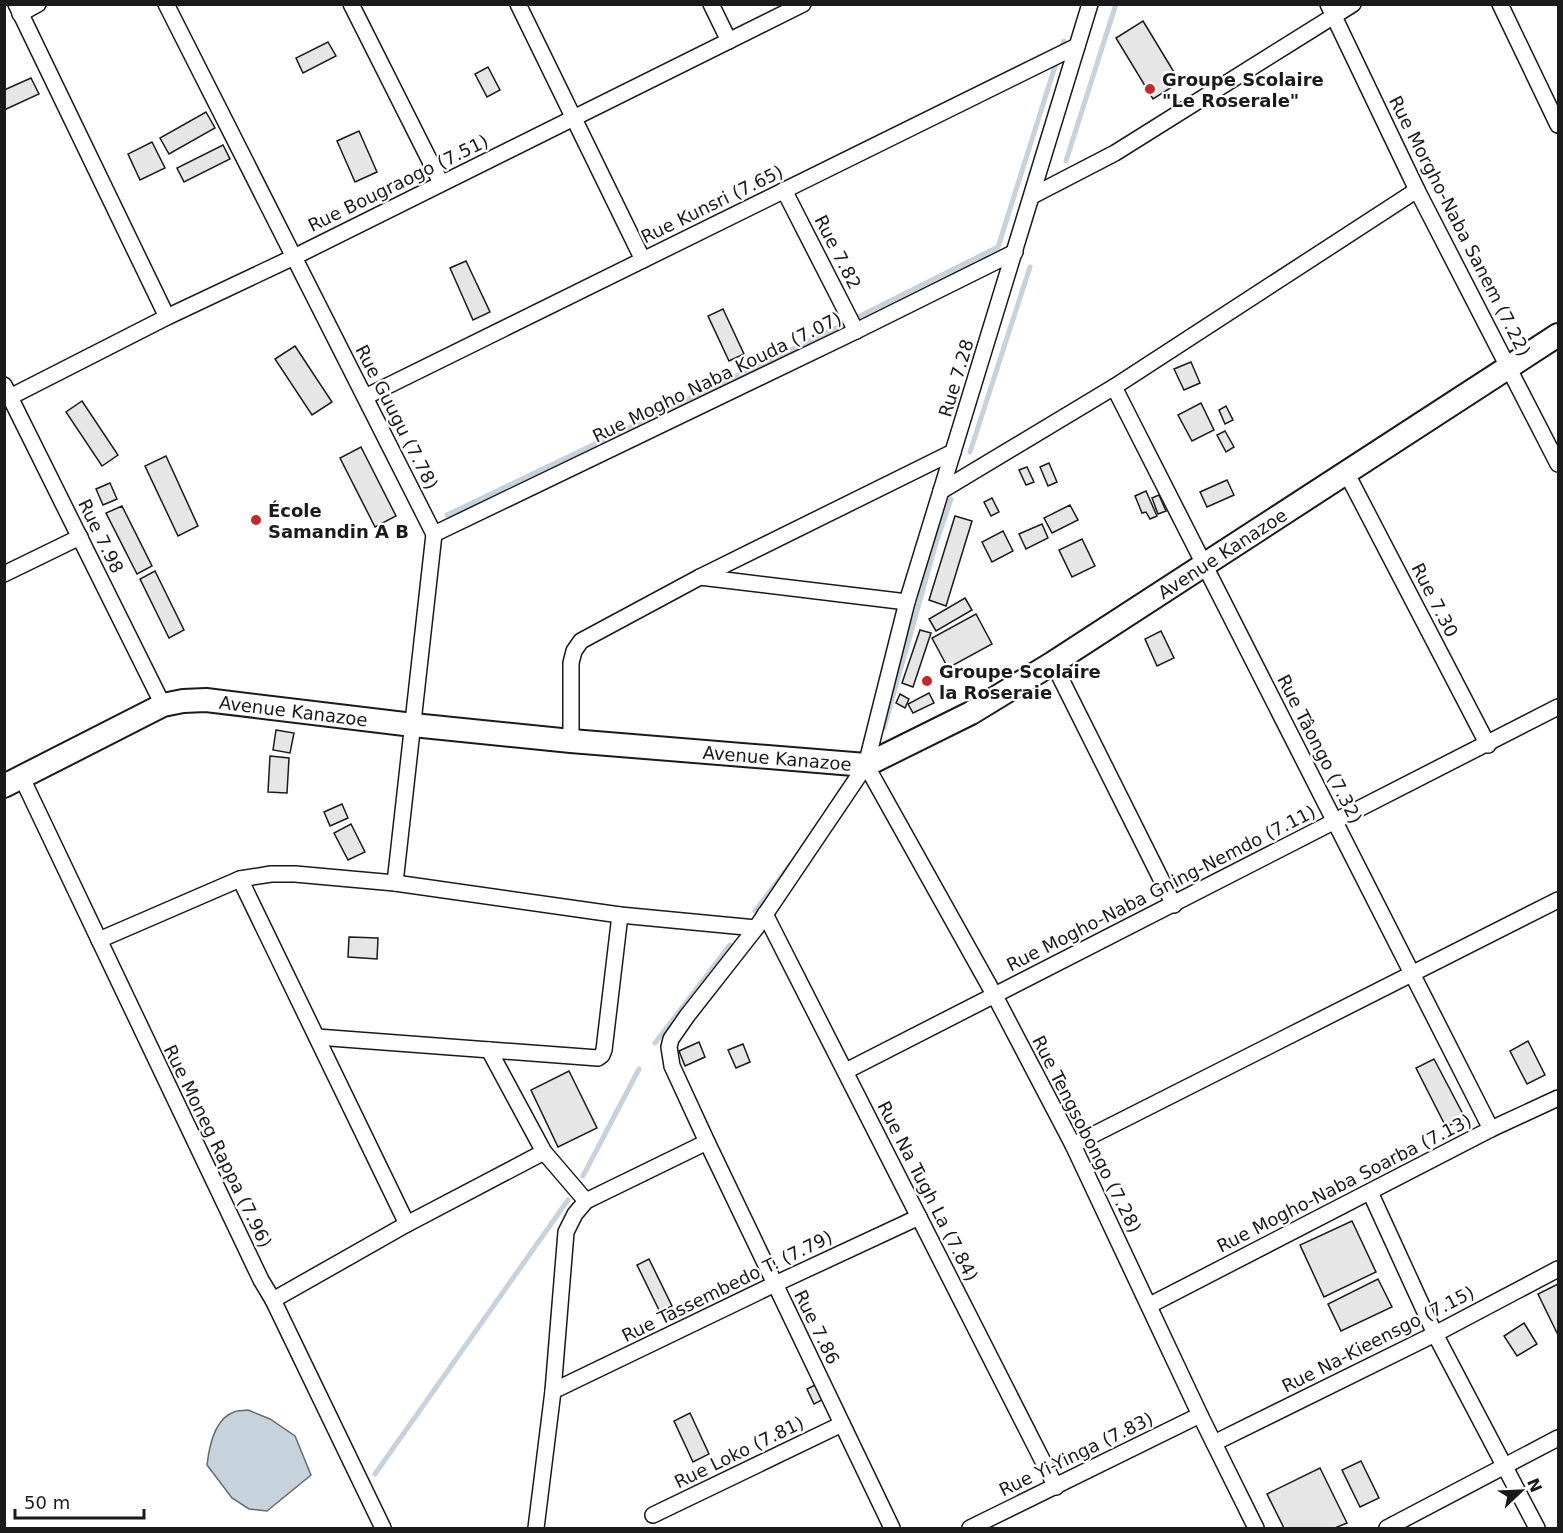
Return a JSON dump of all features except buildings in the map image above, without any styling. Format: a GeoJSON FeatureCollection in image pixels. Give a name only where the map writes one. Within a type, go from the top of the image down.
{"type":"FeatureCollection","features":[{"type":"Feature","properties":{"kind":"street"},"geometry":{"type":"LineString","coordinates":[[38,4],[18,9],[167,317]]}},
{"type":"Feature","properties":{"kind":"street","name":"Rue Guugu (7.78)"},"geometry":{"type":"LineString","coordinates":[[166,4],[434,534]]}},
{"type":"Feature","properties":{"kind":"street"},"geometry":{"type":"LineString","coordinates":[[351,4],[441,183]]}},
{"type":"Feature","properties":{"kind":"street"},"geometry":{"type":"LineString","coordinates":[[518,4],[643,260]]}},
{"type":"Feature","properties":{"kind":"street"},"geometry":{"type":"LineString","coordinates":[[711,4],[729,41]]}},
{"type":"Feature","properties":{"kind":"street","name":"Rue Bougraogo (7.51)"},"geometry":{"type":"LineString","coordinates":[[7,391],[294,257],[803,4]]}},
{"type":"Feature","properties":{"kind":"street","name":"Rue 7.28"},"geometry":{"type":"LineString","coordinates":[[866,765],[907,602],[1090,4]]}},
{"type":"Feature","properties":{"kind":"street"},"geometry":{"type":"LineString","coordinates":[[1032,196],[1115,153],[1332,11],[1353,4]]}},
{"type":"Feature","properties":{"kind":"street"},"geometry":{"type":"LineString","coordinates":[[1500,4],[1558,125]]}},
{"type":"Feature","properties":{"kind":"street","name":"Rue Morgho-Naba Sanem (7.22)"},"geometry":{"type":"LineString","coordinates":[[1332,11],[1417,190],[1558,464]]}},
{"type":"Feature","properties":{"kind":"street","name":"Rue Kunsri (7.65)"},"geometry":{"type":"LineString","coordinates":[[364,397],[1077,46]]}},
{"type":"Feature","properties":{"kind":"street","name":"Rue 7.82"},"geometry":{"type":"LineString","coordinates":[[784,190],[856,332]]}},
{"type":"Feature","properties":{"kind":"street"},"geometry":{"type":"LineString","coordinates":[[942,490],[1114,387],[1417,190]]}},
{"type":"Feature","properties":{"kind":"street","name":"Rue Mogho Naba Kouda (7.07)"},"geometry":{"type":"LineString","coordinates":[[434,534],[856,332],[1015,252]]}},
{"type":"Feature","properties":{"kind":"street","name":"Avenue Kanazoe"},"geometry":{"type":"LineString","coordinates":[[13,782],[163,705],[206,700],[571,741],[866,765],[971,713],[1053,663],[1558,335]]}},
{"type":"Feature","properties":{"kind":"street","name":"Rue Tâongo (7.32)"},"geometry":{"type":"LineString","coordinates":[[1114,387],[1491,1129]]}},
{"type":"Feature","properties":{"kind":"street","name":"Rue 7.98"},"geometry":{"type":"LineString","coordinates":[[7,391],[163,705]]}},
{"type":"Feature","properties":{"kind":"street"},"geometry":{"type":"LineString","coordinates":[[571,741],[571,663],[574,651],[581,641],[700,577],[953,452]]}},
{"type":"Feature","properties":{"kind":"street","name":"Rue 7.30"},"geometry":{"type":"LineString","coordinates":[[1347,474],[1488,745]]}},
{"type":"Feature","properties":{"kind":"street"},"geometry":{"type":"LineString","coordinates":[[394,883],[434,534]]}},
{"type":"Feature","properties":{"kind":"street"},"geometry":{"type":"LineString","coordinates":[[4,574],[80,537]]}},
{"type":"Feature","properties":{"kind":"street"},"geometry":{"type":"LineString","coordinates":[[700,577],[907,602]]}},
{"type":"Feature","properties":{"kind":"street"},"geometry":{"type":"LineString","coordinates":[[1053,663],[1174,905]]}},
{"type":"Feature","properties":{"kind":"street","name":"Rue Mogho-Naba Gning-Nemdo (7.11)"},"geometry":{"type":"LineString","coordinates":[[846,1071],[1558,708]]}},
{"type":"Feature","properties":{"kind":"street"},"geometry":{"type":"LineString","coordinates":[[99,940],[240,879],[272,874],[394,883],[620,915],[756,928],[866,765]]}},
{"type":"Feature","properties":{"kind":"street","name":"Rue Tengsobongo (7.28)"},"geometry":{"type":"LineString","coordinates":[[866,765],[994,996],[1073,1145],[1200,1415],[1256,1528]]}},
{"type":"Feature","properties":{"kind":"street","name":"Rue Moneg Rappa (7.96)"},"geometry":{"type":"LineString","coordinates":[[13,782],[99,940],[261,1280],[273,1300],[383,1528]]}},
{"type":"Feature","properties":{"kind":"street"},"geometry":{"type":"LineString","coordinates":[[240,879],[407,1224]]}},
{"type":"Feature","properties":{"kind":"street"},"geometry":{"type":"LineString","coordinates":[[1073,1145],[1558,900]]}},
{"type":"Feature","properties":{"kind":"street","name":"Rue Na Tugh La (7.84)"},"geometry":{"type":"LineString","coordinates":[[765,914],[1056,1487]]}},
{"type":"Feature","properties":{"kind":"street"},"geometry":{"type":"LineString","coordinates":[[317,1036],[594,1058],[602,1055],[620,915]]}},
{"type":"Feature","properties":{"kind":"street","name":"Rue 7.86"},"geometry":{"type":"LineString","coordinates":[[756,928],[671,1039],[669,1047],[672,1066],[892,1528]]}},
{"type":"Feature","properties":{"kind":"street"},"geometry":{"type":"LineString","coordinates":[[489,1050],[544,1152],[586,1201]]}},
{"type":"Feature","properties":{"kind":"street","name":"Rue Mogho-Naba Soarba (7.13)"},"geometry":{"type":"LineString","coordinates":[[1150,1305],[1491,1129],[1558,1098]]}},
{"type":"Feature","properties":{"kind":"street"},"geometry":{"type":"LineString","coordinates":[[536,1528],[553,1391],[566,1232],[575,1214],[586,1201],[707,1142]]}},
{"type":"Feature","properties":{"kind":"street"},"geometry":{"type":"LineString","coordinates":[[273,1300],[407,1224],[544,1152]]}},
{"type":"Feature","properties":{"kind":"street"},"geometry":{"type":"LineString","coordinates":[[1370,1192],[1435,1334],[1537,1528]]}},
{"type":"Feature","properties":{"kind":"street","name":"Rue Tassembedo T. (7.79)"},"geometry":{"type":"LineString","coordinates":[[553,1391],[919,1217]]}},
{"type":"Feature","properties":{"kind":"street","name":"Rue Na-Kieensgo (7.15)"},"geometry":{"type":"LineString","coordinates":[[1214,1443],[1435,1334],[1558,1269]]}},
{"type":"Feature","properties":{"kind":"street","name":"Rue Yi-Yinga (7.83)"},"geometry":{"type":"LineString","coordinates":[[970,1528],[1200,1415]]}},
{"type":"Feature","properties":{"kind":"street","name":"Rue Loko (7.81)"},"geometry":{"type":"LineString","coordinates":[[654,1515],[842,1424]]}},
{"type":"Feature","properties":{"kind":"street"},"geometry":{"type":"LineString","coordinates":[[1387,1528],[1558,1438]]}},
{"type":"Feature","properties":{"kind":"shaded area"},"geometry":{"type":"Polygon","coordinates":[[[248,1410],[270,1419],[295,1436],[311,1475],[267,1511],[249,1509],[232,1498],[207,1465],[211,1442],[217,1427],[234,1412],[248,1410]]]}},
{"type":"Feature","properties":{"kind":"waterway"},"geometry":{"type":"LineString","coordinates":[[1066,161],[1116,4]]}},
{"type":"Feature","properties":{"kind":"waterway"},"geometry":{"type":"LineString","coordinates":[[1060,51],[1064,41]]}},
{"type":"Feature","properties":{"kind":"waterway"},"geometry":{"type":"LineString","coordinates":[[447,515],[830,331],[998,247],[1057,60]]}},
{"type":"Feature","properties":{"kind":"waterway"},"geometry":{"type":"LineString","coordinates":[[970,452],[1030,267]]}},
{"type":"Feature","properties":{"kind":"waterway"},"geometry":{"type":"LineString","coordinates":[[884,728],[936,543],[951,499]]}},
{"type":"Feature","properties":{"kind":"waterway"},"geometry":{"type":"LineString","coordinates":[[755,911],[790,865]]}},
{"type":"Feature","properties":{"kind":"waterway"},"geometry":{"type":"LineString","coordinates":[[655,1043],[730,945]]}},
{"type":"Feature","properties":{"kind":"waterway"},"geometry":{"type":"LineString","coordinates":[[583,1176],[639,1069]]}},
{"type":"Feature","properties":{"kind":"waterway"},"geometry":{"type":"LineString","coordinates":[[375,1474],[568,1200]]}},
{"type":"Feature","properties":{"kind":"place","name":"Groupe Scolaire \"Le Roserale\""},"geometry":{"type":"Point","coordinates":[1150,89]}},
{"type":"Feature","properties":{"kind":"place","name":"École Samandin A B"},"geometry":{"type":"Point","coordinates":[256,520]}},
{"type":"Feature","properties":{"kind":"place","name":"Groupe Scolaire la Roseraie"},"geometry":{"type":"Point","coordinates":[927,681]}}]}
